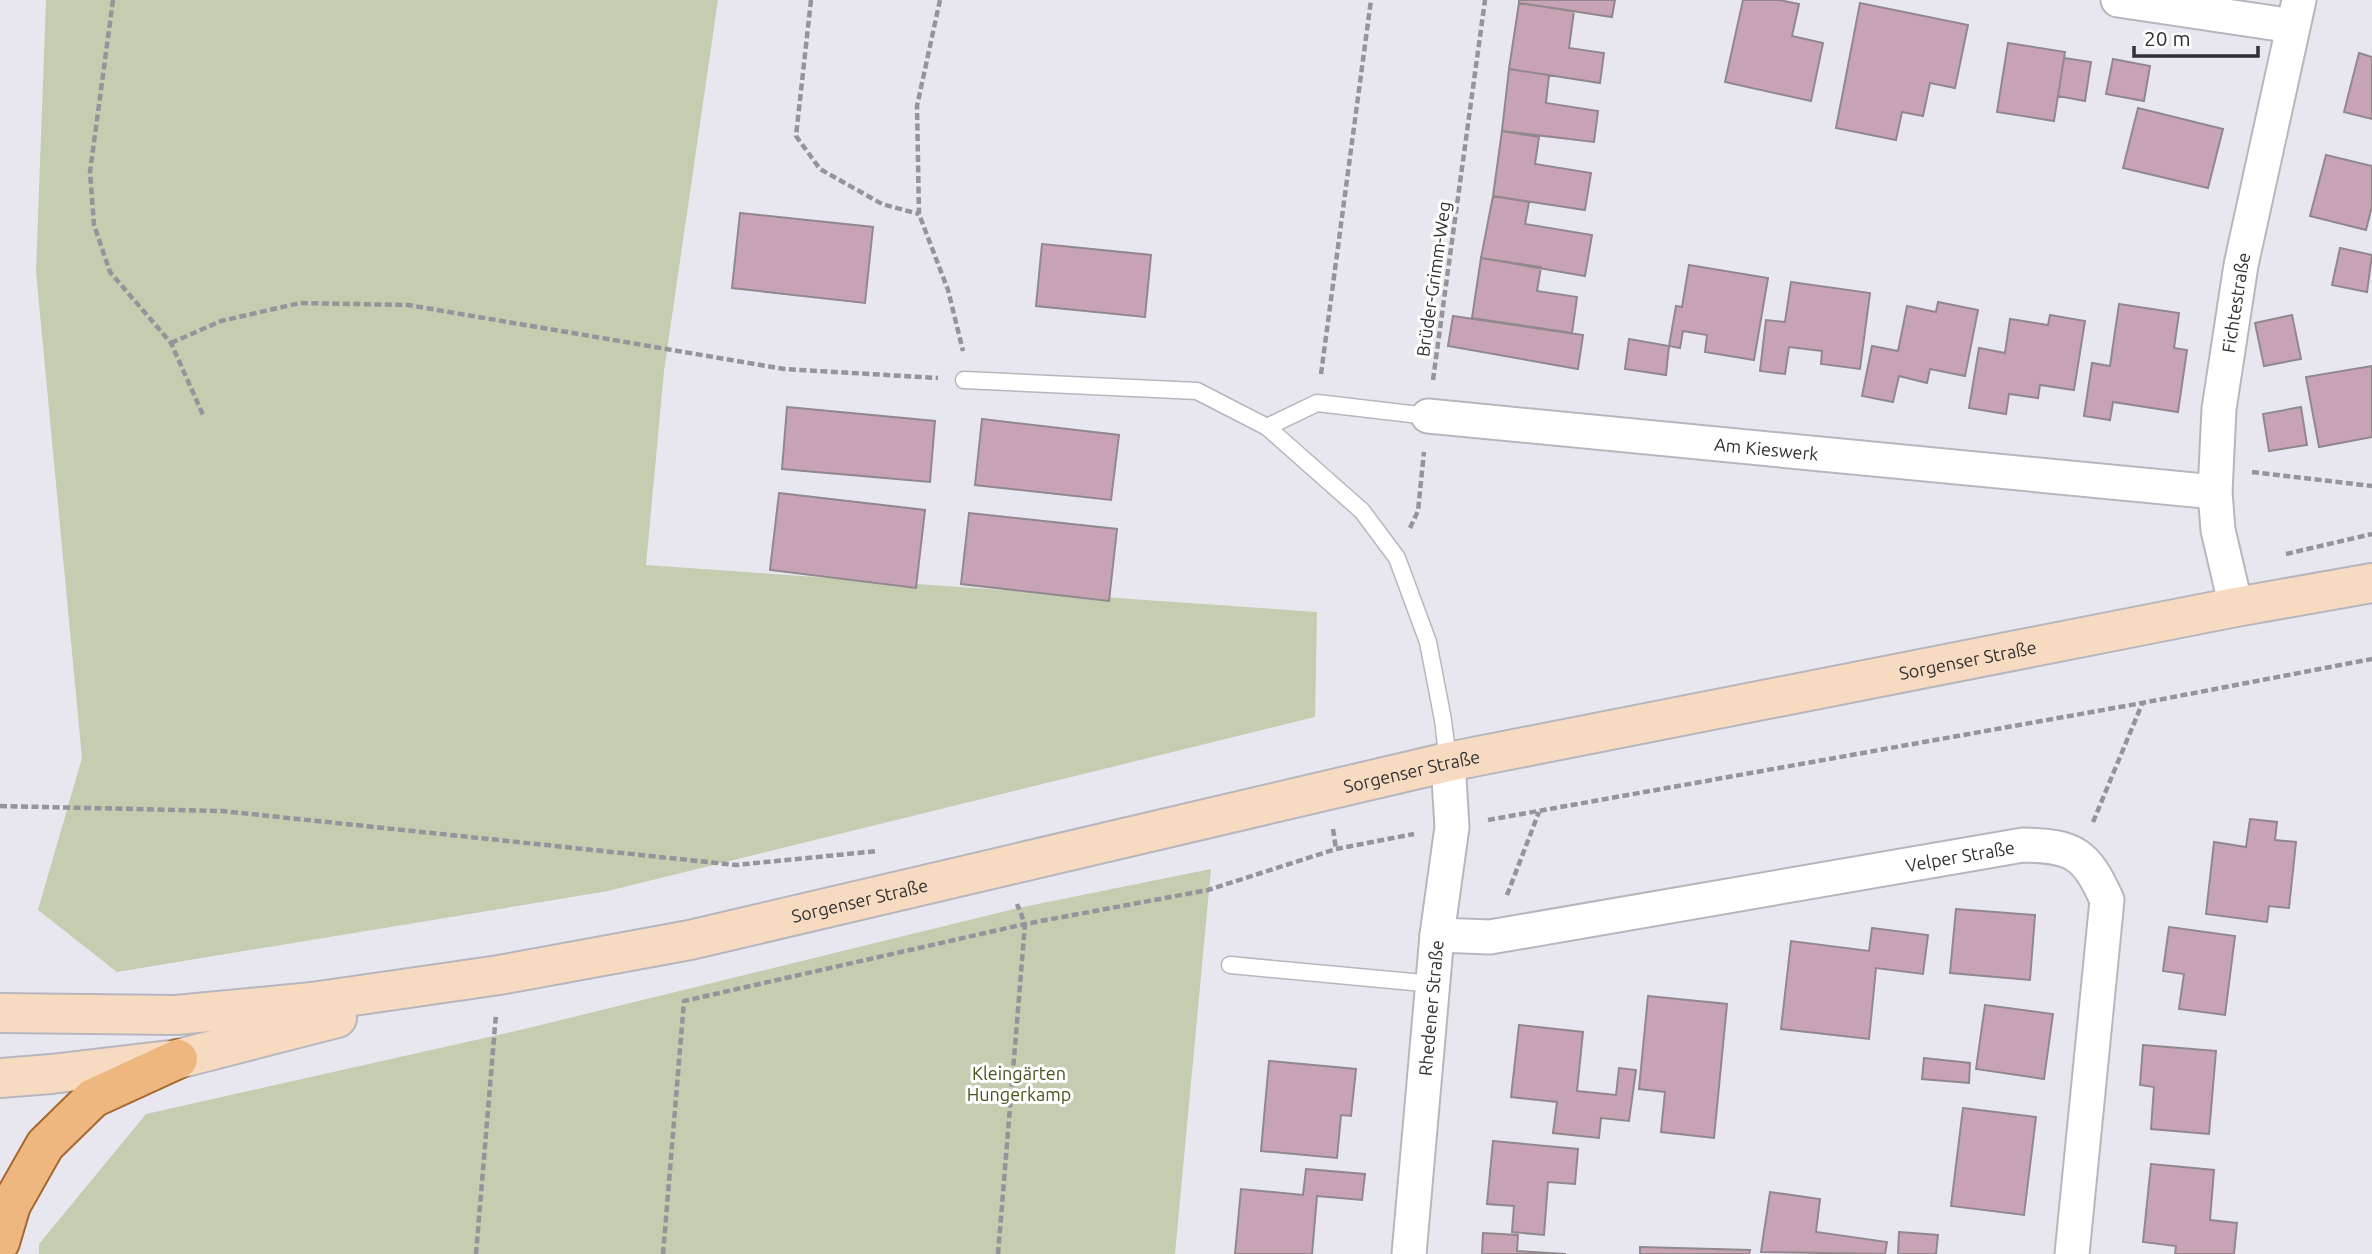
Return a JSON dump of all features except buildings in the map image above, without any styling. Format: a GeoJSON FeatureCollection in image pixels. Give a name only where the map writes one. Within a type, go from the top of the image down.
{"type":"FeatureCollection","features":[{"type":"Feature","properties":{"kind":"main road","name":"Sorgenser Straße"},"geometry":{"type":"LineString","coordinates":[[457,983],[690,940],[1448,762],[2236,607],[2372,583]]}},
{"type":"Feature","properties":{"kind":"main road"},"geometry":{"type":"LineString","coordinates":[[0,1013],[176,1015],[312,1002],[457,983]]}},
{"type":"Feature","properties":{"kind":"main road"},"geometry":{"type":"LineString","coordinates":[[0,1078],[178,1059],[318,1024],[457,983]]}},
{"type":"Feature","properties":{"kind":"main road"},"geometry":{"type":"LineString","coordinates":[[0,1242],[11,1205],[45,1145],[93,1098],[178,1059]]}},
{"type":"Feature","properties":{"kind":"street"},"geometry":{"type":"LineString","coordinates":[[2118,0],[2296,13]]}},
{"type":"Feature","properties":{"kind":"street","name":"Fichtestraße"},"geometry":{"type":"LineString","coordinates":[[2236,607],[2218,530],[2215,480],[2219,409],[2241,265],[2296,13]]}},
{"type":"Feature","properties":{"kind":"street","name":"Am Kieswerk"},"geometry":{"type":"LineString","coordinates":[[1428,416],[2215,480]]}},
{"type":"Feature","properties":{"kind":"street","name":"Rhedener Straße"},"geometry":{"type":"LineString","coordinates":[[1409,1254],[1437,935],[1452,827],[1448,762]]}},
{"type":"Feature","properties":{"kind":"street","name":"Velper Straße"},"geometry":{"type":"LineString","coordinates":[[1437,935],[1490,937],[2023,845],[2050,845],[2079,855]]}},
{"type":"Feature","properties":{"kind":"street"},"geometry":{"type":"LineString","coordinates":[[2072,1254],[2107,900],[2095,874],[2079,855]]}},
{"type":"Feature","properties":{"kind":"lane"},"geometry":{"type":"LineString","coordinates":[[964,380],[1197,391],[1267,427],[1362,511],[1397,558],[1428,642],[1448,762]]}},
{"type":"Feature","properties":{"kind":"lane","name":"Am Kieswerk"},"geometry":{"type":"LineString","coordinates":[[1317,403],[1428,416]]}},
{"type":"Feature","properties":{"kind":"lane"},"geometry":{"type":"LineString","coordinates":[[1267,427],[1317,403]]}},
{"type":"Feature","properties":{"kind":"lane"},"geometry":{"type":"LineString","coordinates":[[1230,965],[1434,984]]}},
{"type":"Feature","properties":{"kind":"path"},"geometry":{"type":"LineString","coordinates":[[113,0],[90,173],[93,225],[110,272],[171,343],[203,415]]}},
{"type":"Feature","properties":{"kind":"path"},"geometry":{"type":"LineString","coordinates":[[811,0],[796,136],[820,169],[883,204],[919,214]]}},
{"type":"Feature","properties":{"kind":"path"},"geometry":{"type":"LineString","coordinates":[[171,343],[220,321],[300,303],[408,305],[784,369],[964,380],[962,347],[948,290],[919,214],[917,106],[940,0]]}},
{"type":"Feature","properties":{"kind":"path"},"geometry":{"type":"LineString","coordinates":[[1317,403],[1371,0]]}},
{"type":"Feature","properties":{"kind":"path","name":"Brüder-Grimm-Weg"},"geometry":{"type":"LineString","coordinates":[[1397,558],[1418,512],[1428,416],[1485,0]]}},
{"type":"Feature","properties":{"kind":"path"},"geometry":{"type":"LineString","coordinates":[[2215,480],[2372,486]]}},
{"type":"Feature","properties":{"kind":"path"},"geometry":{"type":"LineString","coordinates":[[2227,567],[2372,534]]}},
{"type":"Feature","properties":{"kind":"path"},"geometry":{"type":"LineString","coordinates":[[663,1254],[684,1002],[1025,924],[1208,890],[1336,849],[2142,704],[2372,659]]}},
{"type":"Feature","properties":{"kind":"path"},"geometry":{"type":"LineString","coordinates":[[2079,855],[2142,704]]}},
{"type":"Feature","properties":{"kind":"path"},"geometry":{"type":"LineString","coordinates":[[0,806],[222,811],[736,865]]}},
{"type":"Feature","properties":{"kind":"path"},"geometry":{"type":"LineString","coordinates":[[1490,937],[1539,811]]}},
{"type":"Feature","properties":{"kind":"path"},"geometry":{"type":"LineString","coordinates":[[998,1254],[1025,924],[1018,908],[1009,866]]}},
{"type":"Feature","properties":{"kind":"path"},"geometry":{"type":"LineString","coordinates":[[476,1254],[499,975]]}},
{"type":"Feature","properties":{"kind":"green space"},"geometry":{"type":"Polygon","coordinates":[[[46,0],[718,0],[664,371],[646,565],[1317,612],[1315,717],[608,891],[117,972],[38,910],[82,758],[36,272],[46,0]]]}},
{"type":"Feature","properties":{"kind":"green space","name":"Kleingärten Hungerkamp"},"geometry":{"type":"Polygon","coordinates":[[[1211,869],[1175,1254],[39,1254],[39,1244],[146,1114],[516,1031],[1018,908],[1211,869]]]}}]}
